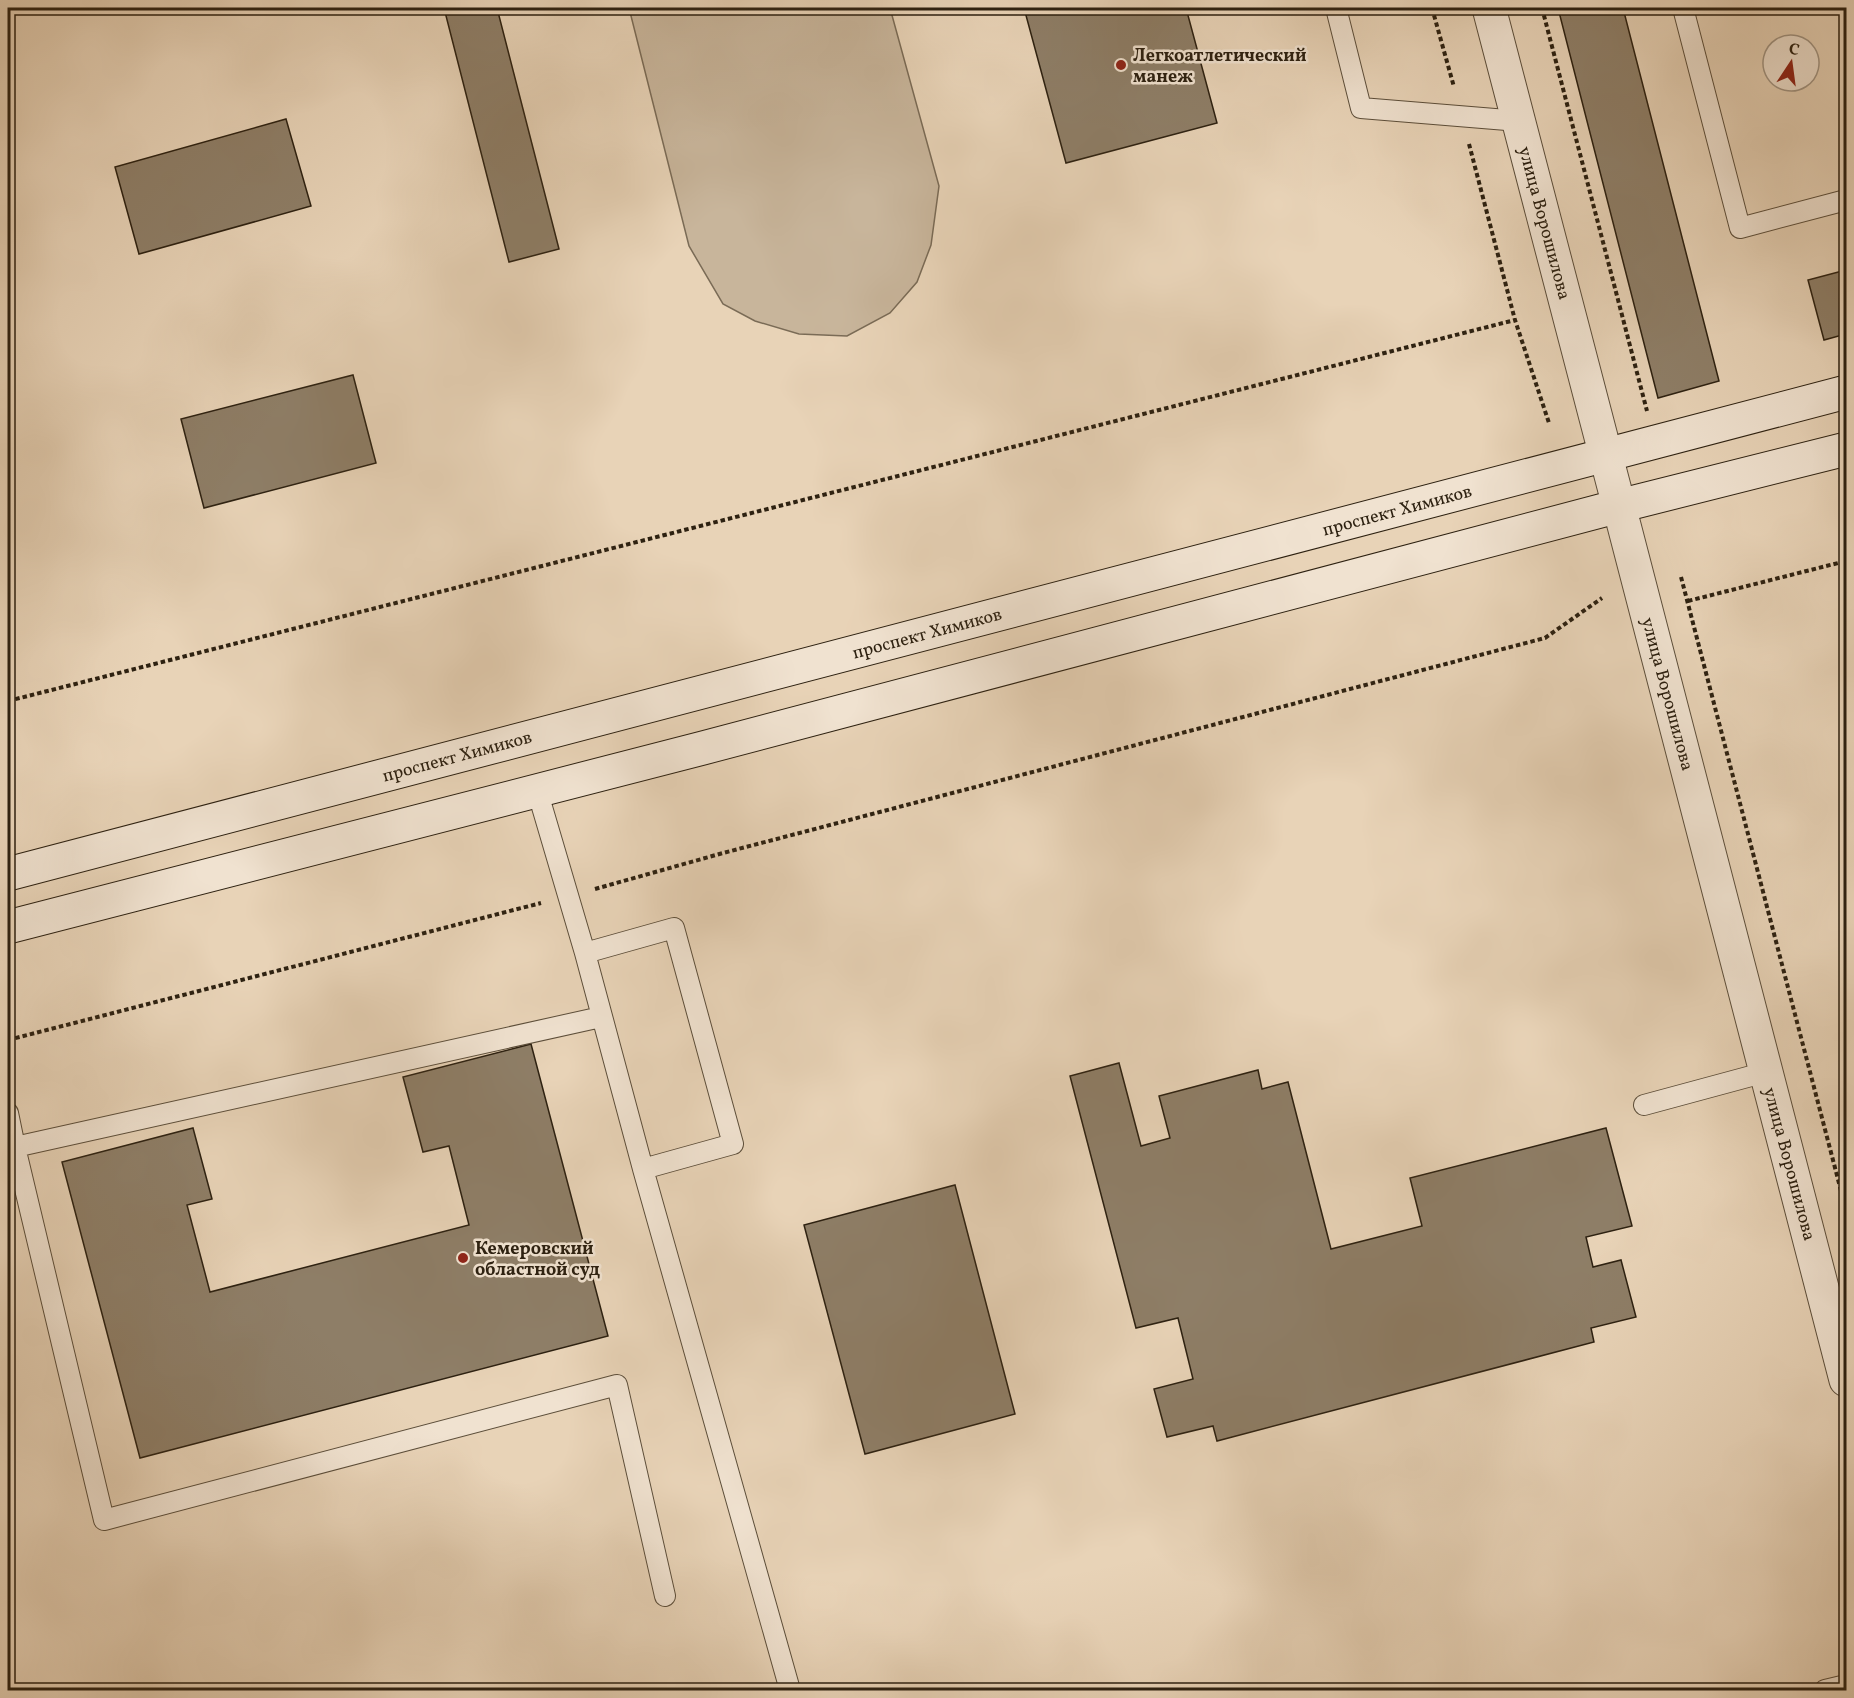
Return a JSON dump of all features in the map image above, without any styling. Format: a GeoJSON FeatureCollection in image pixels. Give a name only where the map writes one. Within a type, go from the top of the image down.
{"type":"FeatureCollection","features":[{"type":"Feature","properties":{"kind":"main road","name":"улица Ворошилова"},"geometry":{"type":"LineString","coordinates":[[1489,8],[1846,1380]]}},
{"type":"Feature","properties":{"kind":"main road","name":"проспект Химиков"},"geometry":{"type":"LineString","coordinates":[[8,874],[1846,392]]}},
{"type":"Feature","properties":{"kind":"main road"},"geometry":{"type":"LineString","coordinates":[[8,927],[714,746],[1846,448]]}},
{"type":"Feature","properties":{"kind":"lane"},"geometry":{"type":"LineString","coordinates":[[1336,8],[1360,108],[1518,121]]}},
{"type":"Feature","properties":{"kind":"lane"},"geometry":{"type":"LineString","coordinates":[[1683,8],[1740,228],[1846,200]]}},
{"type":"Feature","properties":{"kind":"lane"},"geometry":{"type":"LineString","coordinates":[[537,790],[585,953],[642,1168],[790,1690]]}},
{"type":"Feature","properties":{"kind":"lane"},"geometry":{"type":"LineString","coordinates":[[585,953],[674,928],[733,1144],[642,1168]]}},
{"type":"Feature","properties":{"kind":"lane"},"geometry":{"type":"LineString","coordinates":[[15,1147],[601,1017]]}},
{"type":"Feature","properties":{"kind":"lane"},"geometry":{"type":"LineString","coordinates":[[1644,1105],[1766,1072]]}},
{"type":"Feature","properties":{"kind":"lane"},"geometry":{"type":"LineString","coordinates":[[8,1113],[104,1520],[617,1385],[664,1596]]}},
{"type":"Feature","properties":{"kind":"lane"},"geometry":{"type":"LineString","coordinates":[[1825,1690],[1846,1685]]}},
{"type":"Feature","properties":{"kind":"path"},"geometry":{"type":"LineString","coordinates":[[1432,8],[1515,320],[1550,423]]}},
{"type":"Feature","properties":{"kind":"path"},"geometry":{"type":"LineString","coordinates":[[1542,8],[1647,412]]}},
{"type":"Feature","properties":{"kind":"path"},"geometry":{"type":"LineString","coordinates":[[8,701],[1515,320]]}},
{"type":"Feature","properties":{"kind":"path"},"geometry":{"type":"LineString","coordinates":[[1688,601],[1846,561]]}},
{"type":"Feature","properties":{"kind":"path"},"geometry":{"type":"LineString","coordinates":[[1681,577],[1846,1210]]}},
{"type":"Feature","properties":{"kind":"path"},"geometry":{"type":"LineString","coordinates":[[8,1040],[567,897],[746,847],[1545,639],[1602,598]]}},
{"type":"Feature","properties":{"kind":"shaded area"},"geometry":{"type":"Polygon","coordinates":[[[629,8],[890,8],[939,186],[931,245],[917,282],[890,313],[847,336],[799,334],[755,321],[723,304],[689,246],[629,8]]]}},
{"type":"Feature","properties":{"kind":"building"},"geometry":{"type":"Polygon","coordinates":[[[444,8],[497,8],[559,249],[509,262],[444,8]]]}},
{"type":"Feature","properties":{"kind":"building","name":"Легкоатлетический манеж"},"geometry":{"type":"Polygon","coordinates":[[[1024,8],[1186,8],[1217,123],[1066,163],[1024,8]]]}},
{"type":"Feature","properties":{"kind":"building"},"geometry":{"type":"Polygon","coordinates":[[[1558,8],[1623,8],[1719,381],[1658,398],[1558,8]]]}},
{"type":"Feature","properties":{"kind":"building"},"geometry":{"type":"Polygon","coordinates":[[[286,119],[311,206],[139,254],[115,167],[286,119]]]}},
{"type":"Feature","properties":{"kind":"building"},"geometry":{"type":"Polygon","coordinates":[[[1846,270],[1846,334],[1824,340],[1808,280],[1846,270]]]}},
{"type":"Feature","properties":{"kind":"building"},"geometry":{"type":"Polygon","coordinates":[[[353,375],[376,463],[204,508],[181,419],[353,375]]]}},
{"type":"Feature","properties":{"kind":"building","name":"Кемеровский областной суд"},"geometry":{"type":"Polygon","coordinates":[[[531,1044],[608,1336],[140,1458],[62,1162],[193,1128],[212,1199],[187,1205],[210,1292],[469,1225],[449,1146],[423,1152],[403,1077],[531,1044]]]}},
{"type":"Feature","properties":{"kind":"building"},"geometry":{"type":"Polygon","coordinates":[[[1119,1063],[1141,1146],[1170,1138],[1159,1096],[1258,1070],[1262,1089],[1288,1082],[1331,1249],[1422,1226],[1410,1178],[1606,1128],[1632,1226],[1586,1237],[1593,1267],[1621,1260],[1636,1317],[1591,1328],[1594,1342],[1217,1441],[1213,1426],[1167,1437],[1154,1389],[1193,1379],[1178,1318],[1136,1328],[1070,1076],[1119,1063]]]}},
{"type":"Feature","properties":{"kind":"building"},"geometry":{"type":"Polygon","coordinates":[[[955,1185],[1015,1414],[865,1454],[804,1225],[955,1185]]]}},
{"type":"Feature","properties":{"kind":"place","name":"Легкоатлетический манеж"},"geometry":{"type":"Point","coordinates":[1121,65]}},
{"type":"Feature","properties":{"kind":"place","name":"Кемеровский областной суд"},"geometry":{"type":"Point","coordinates":[463,1258]}}]}
